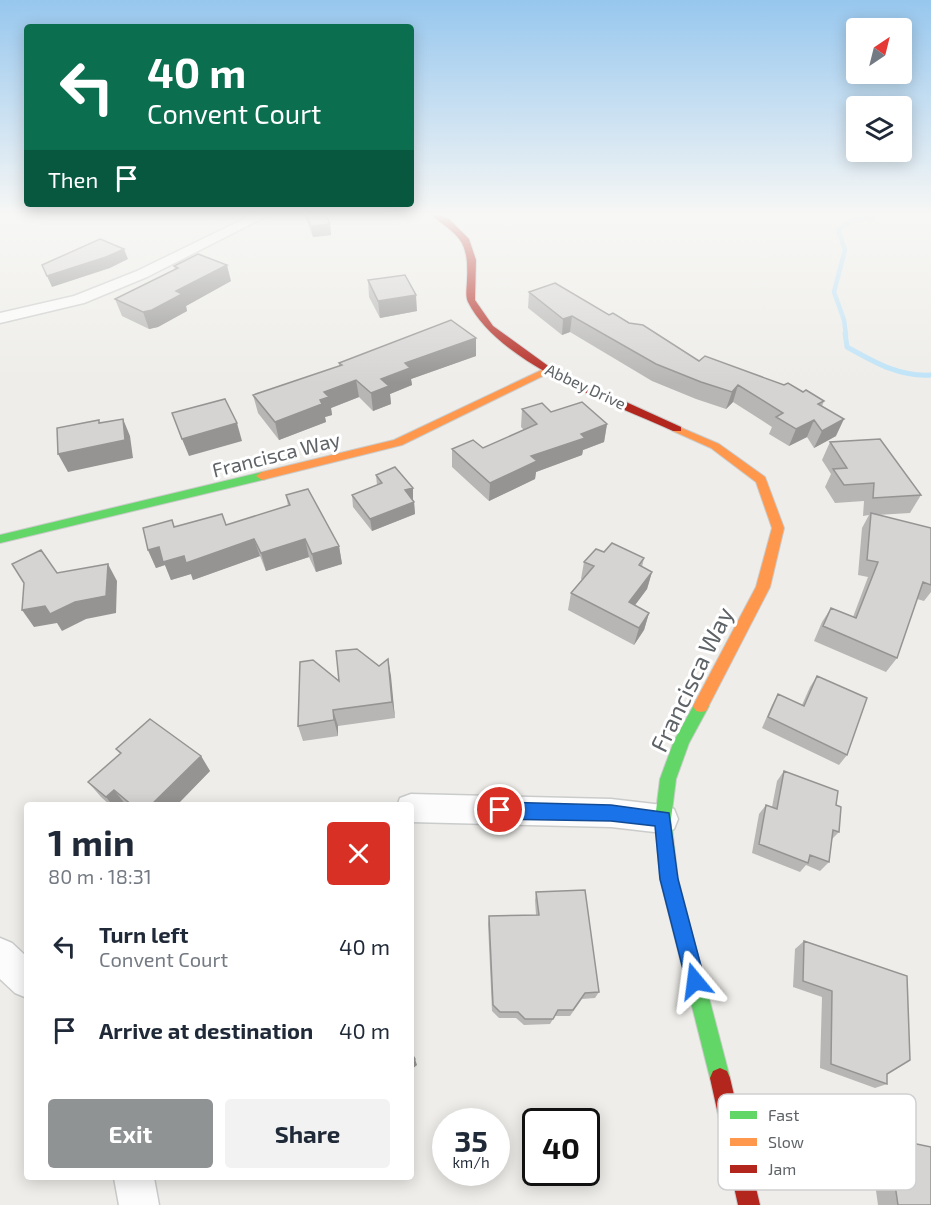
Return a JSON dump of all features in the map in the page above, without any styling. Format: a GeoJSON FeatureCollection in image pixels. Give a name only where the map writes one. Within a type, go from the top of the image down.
{"type":"FeatureCollection","features":[{"type":"Feature","properties":{"kind":"street"},"geometry":{"type":"LineString","coordinates":[[0,318],[79,300],[150,270]]}},
{"type":"Feature","properties":{"kind":"street","name":"Abbey Drive"},"geometry":{"type":"LineString","coordinates":[[475,270],[471,300],[490,328],[548,370],[715,446]]}},
{"type":"Feature","properties":{"kind":"street","name":"Francisca Way"},"geometry":{"type":"LineString","coordinates":[[0,539],[398,443],[548,370]]}},
{"type":"Feature","properties":{"kind":"street","name":"Francisca Way"},"geometry":{"type":"LineString","coordinates":[[715,446],[761,480],[778,528],[763,587],[682,741],[668,778],[663,819],[669,879],[708,1024],[724,1094]]}},
{"type":"Feature","properties":{"kind":"street"},"geometry":{"type":"LineString","coordinates":[[414,808],[611,813],[663,819]]}},
{"type":"Feature","properties":{"kind":"street"},"geometry":{"type":"LineString","coordinates":[[0,955],[24,978]]}},
{"type":"Feature","properties":{"kind":"street"},"geometry":{"type":"LineString","coordinates":[[134,1180],[139,1205]]}},
{"type":"Feature","properties":{"kind":"street","name":"Francisca Way"},"geometry":{"type":"LineString","coordinates":[[746,1190],[749,1205]]}},
{"type":"Feature","properties":{"kind":"building"},"geometry":{"type":"Polygon","coordinates":[[[44,270],[65,270],[47,276],[44,270]]]}},
{"type":"Feature","properties":{"kind":"building"},"geometry":{"type":"Polygon","coordinates":[[[173,270],[217,270],[176,291],[182,294],[152,310],[143,312],[115,299],[173,270]]]}},
{"type":"Feature","properties":{"kind":"building"},"geometry":{"type":"Polygon","coordinates":[[[405,275],[416,295],[378,301],[368,280],[405,275]]]}},
{"type":"Feature","properties":{"kind":"building"},"geometry":{"type":"Polygon","coordinates":[[[555,283],[609,315],[613,313],[629,323],[643,325],[699,361],[705,356],[784,385],[788,383],[803,392],[806,390],[824,401],[818,404],[844,419],[822,431],[814,420],[796,429],[776,417],[783,413],[738,385],[732,392],[656,364],[572,316],[563,319],[529,292],[555,283]]]}},
{"type":"Feature","properties":{"kind":"building"},"geometry":{"type":"Polygon","coordinates":[[[451,320],[476,338],[405,363],[410,368],[381,379],[389,386],[371,393],[356,380],[324,392],[329,397],[320,400],[322,404],[275,422],[253,395],[342,365],[339,363],[451,320]]]}},
{"type":"Feature","properties":{"kind":"building"},"geometry":{"type":"Polygon","coordinates":[[[225,399],[237,423],[182,439],[172,413],[225,399]]]}},
{"type":"Feature","properties":{"kind":"building"},"geometry":{"type":"Polygon","coordinates":[[[582,402],[607,424],[581,434],[585,438],[531,456],[537,461],[490,483],[452,449],[473,440],[483,448],[537,424],[522,409],[542,403],[551,412],[582,402]]]}},
{"type":"Feature","properties":{"kind":"building"},"geometry":{"type":"Polygon","coordinates":[[[123,419],[125,440],[58,454],[57,428],[99,420],[99,423],[123,419]]]}},
{"type":"Feature","properties":{"kind":"building"},"geometry":{"type":"Polygon","coordinates":[[[880,439],[921,495],[873,498],[874,483],[844,485],[833,469],[847,468],[830,442],[880,439]]]}},
{"type":"Feature","properties":{"kind":"building"},"geometry":{"type":"Polygon","coordinates":[[[395,467],[413,488],[405,490],[414,502],[370,519],[352,495],[382,483],[376,475],[395,467]]]}},
{"type":"Feature","properties":{"kind":"building"},"geometry":{"type":"Polygon","coordinates":[[[308,489],[339,546],[312,554],[305,539],[261,553],[254,539],[186,563],[184,556],[163,562],[159,547],[148,550],[143,528],[172,520],[174,527],[222,514],[226,525],[290,505],[286,495],[308,489]]]}},
{"type":"Feature","properties":{"kind":"building"},"geometry":{"type":"Polygon","coordinates":[[[871,513],[931,528],[931,585],[923,582],[897,658],[823,626],[831,608],[856,618],[878,562],[867,560],[871,513]]]}},
{"type":"Feature","properties":{"kind":"building"},"geometry":{"type":"Polygon","coordinates":[[[612,543],[644,558],[639,565],[652,572],[629,602],[649,613],[639,628],[571,593],[594,566],[584,562],[596,549],[604,552],[612,543]]]}},
{"type":"Feature","properties":{"kind":"building"},"geometry":{"type":"Polygon","coordinates":[[[41,550],[57,573],[108,564],[106,596],[75,602],[50,614],[45,606],[22,610],[24,583],[12,564],[41,550]]]}},
{"type":"Feature","properties":{"kind":"building"},"geometry":{"type":"Polygon","coordinates":[[[357,649],[379,666],[388,659],[392,702],[333,710],[334,720],[298,726],[300,662],[313,660],[339,681],[336,651],[357,649]]]}},
{"type":"Feature","properties":{"kind":"building"},"geometry":{"type":"Polygon","coordinates":[[[817,676],[867,698],[847,755],[768,717],[778,694],[804,706],[817,676]]]}},
{"type":"Feature","properties":{"kind":"building"},"geometry":{"type":"Polygon","coordinates":[[[150,719],[201,756],[154,802],[128,802],[114,790],[106,797],[88,782],[121,753],[116,749],[150,719]]]}},
{"type":"Feature","properties":{"kind":"building"},"geometry":{"type":"Polygon","coordinates":[[[784,771],[838,791],[836,805],[841,807],[839,832],[833,830],[829,862],[810,855],[808,863],[759,844],[766,805],[777,809],[784,771]]]}},
{"type":"Feature","properties":{"kind":"building"},"geometry":{"type":"Polygon","coordinates":[[[585,890],[599,992],[585,993],[573,1010],[558,1010],[553,1019],[525,1019],[518,1012],[500,1012],[493,1005],[489,916],[539,915],[536,892],[585,890]]]}},
{"type":"Feature","properties":{"kind":"building"},"geometry":{"type":"Polygon","coordinates":[[[804,941],[907,976],[910,1060],[887,1074],[887,1084],[831,1064],[832,991],[803,981],[804,941]]]}},
{"type":"Feature","properties":{"kind":"building"},"geometry":{"type":"Polygon","coordinates":[[[916,1144],[931,1147],[931,1205],[898,1205],[896,1190],[916,1190],[916,1144]]]}},
{"type":"Feature","properties":{"kind":"waterway"},"geometry":{"type":"LineString","coordinates":[[840,270],[834,292],[844,320],[846,335]]}},
{"type":"Feature","properties":{"kind":"waterway"},"geometry":{"type":"LineString","coordinates":[[845,333],[847,347],[877,363],[908,374],[931,375]]}},
{"type":"Feature","properties":{"kind":"traffic: fast"},"geometry":{"type":"LineString","coordinates":[[0,539],[262,476]]}},
{"type":"Feature","properties":{"kind":"traffic: fast"},"geometry":{"type":"LineString","coordinates":[[701,706],[682,741],[668,779],[663,819],[669,879],[720,1078]]}},
{"type":"Feature","properties":{"kind":"traffic: slow"},"geometry":{"type":"LineString","coordinates":[[262,476],[398,443],[548,370]]}},
{"type":"Feature","properties":{"kind":"traffic: slow"},"geometry":{"type":"LineString","coordinates":[[677,429],[715,446],[761,480],[778,528],[763,587],[701,706]]}},
{"type":"Feature","properties":{"kind":"traffic: jam"},"geometry":{"type":"LineString","coordinates":[[472,270],[471,300],[490,328],[548,370],[677,429]]}},
{"type":"Feature","properties":{"kind":"traffic: jam"},"geometry":{"type":"LineString","coordinates":[[720,1078],[724,1094]]}},
{"type":"Feature","properties":{"kind":"traffic: jam"},"geometry":{"type":"LineString","coordinates":[[746,1190],[749,1205]]}},
{"type":"Feature","properties":{"kind":"route"},"geometry":{"type":"LineString","coordinates":[[500,810],[611,813],[663,819],[669,879],[695,981]]}}]}
